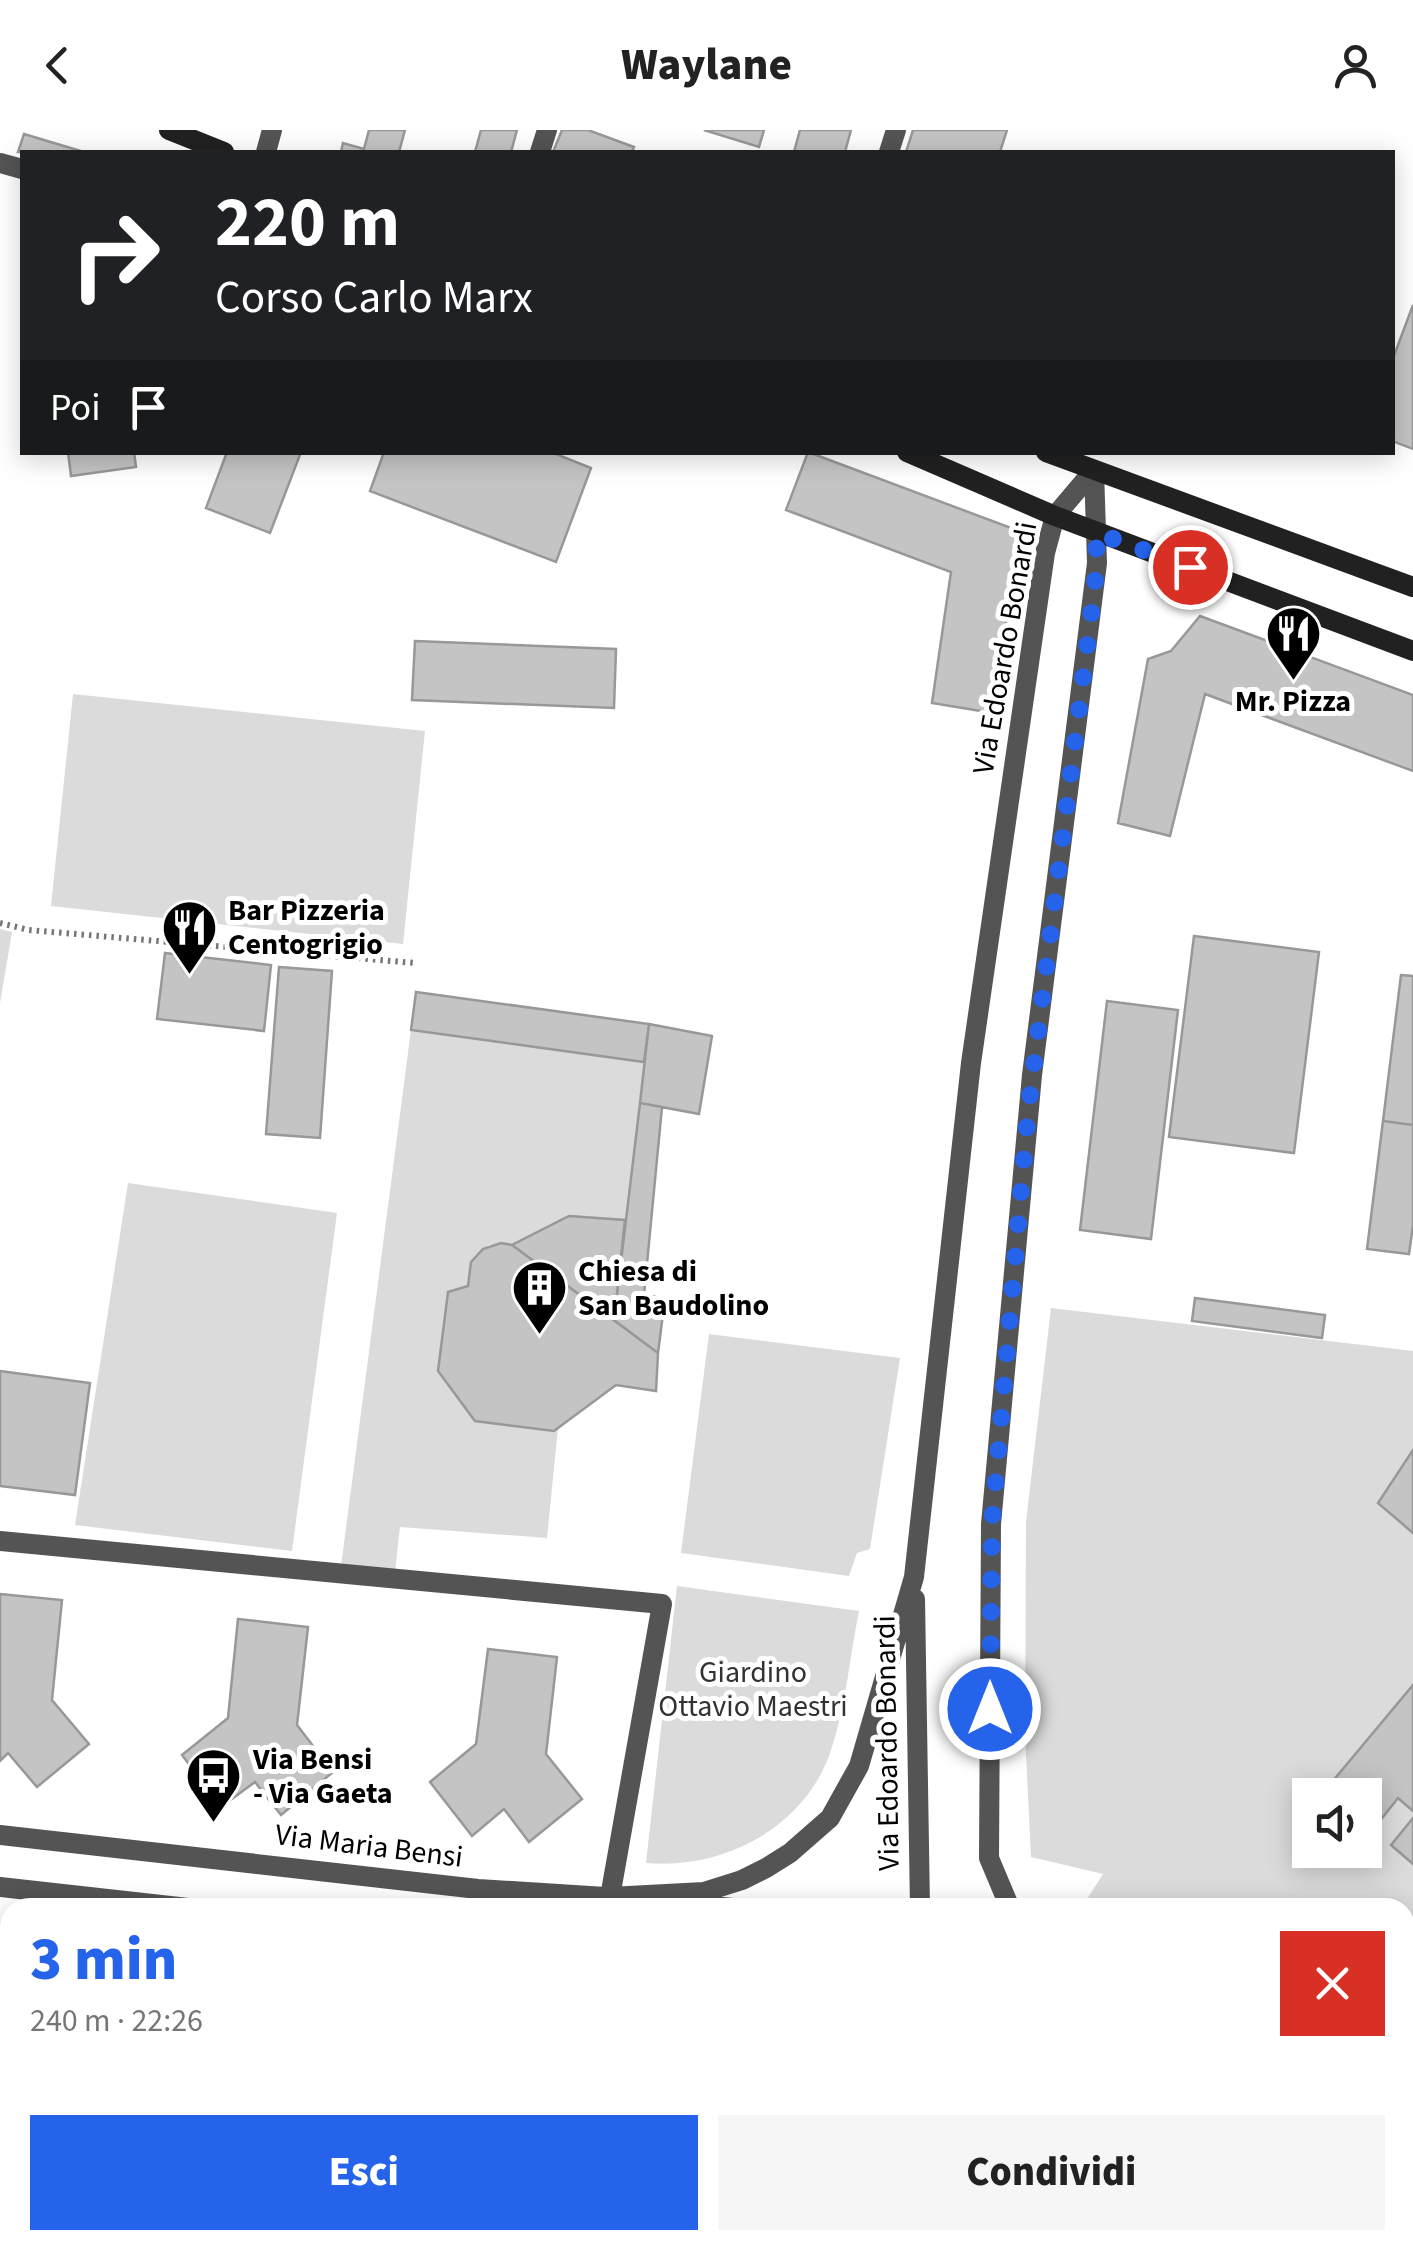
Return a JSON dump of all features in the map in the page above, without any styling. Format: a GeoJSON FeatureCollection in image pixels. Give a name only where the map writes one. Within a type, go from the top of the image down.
{"type":"FeatureCollection","features":[{"type":"Feature","properties":{"kind":"main road"},"geometry":{"type":"LineString","coordinates":[[169,130],[219,150]]}},
{"type":"Feature","properties":{"kind":"main road"},"geometry":{"type":"LineString","coordinates":[[915,455],[1097,533],[1413,651]]}},
{"type":"Feature","properties":{"kind":"main road"},"geometry":{"type":"LineString","coordinates":[[1054,455],[1413,587]]}},
{"type":"Feature","properties":{"kind":"street","name":"Via Edoardo Bonardi"},"geometry":{"type":"LineString","coordinates":[[920,1898],[914,1576],[971,1062],[1045,553],[1055,516],[1094,470]]}},
{"type":"Feature","properties":{"kind":"street"},"geometry":{"type":"LineString","coordinates":[[991,1898],[992,1524],[1032,1074],[1095,584],[1094,470]]}},
{"type":"Feature","properties":{"kind":"street"},"geometry":{"type":"LineString","coordinates":[[0,1541],[662,1604],[610,1897]]}},
{"type":"Feature","properties":{"kind":"street","name":"Via Edoardo Bonardi"},"geometry":{"type":"LineString","coordinates":[[610,1897],[693,1893],[742,1880],[790,1854],[830,1818],[859,1766],[914,1576]]}},
{"type":"Feature","properties":{"kind":"street","name":"Via Maria Bensi"},"geometry":{"type":"LineString","coordinates":[[0,1835],[476,1898],[621,1898]]}},
{"type":"Feature","properties":{"kind":"street"},"geometry":{"type":"LineString","coordinates":[[989,1858],[1006,1898]]}},
{"type":"Feature","properties":{"kind":"street"},"geometry":{"type":"LineString","coordinates":[[0,1887],[53,1898]]}},
{"type":"Feature","properties":{"kind":"path"},"geometry":{"type":"LineString","coordinates":[[0,923],[30,930],[416,963]]}},
{"type":"Feature","properties":{"kind":"green space"},"geometry":{"type":"Polygon","coordinates":[[[73,694],[425,731],[403,944],[51,906],[73,694]]]}},
{"type":"Feature","properties":{"kind":"green space"},"geometry":{"type":"Polygon","coordinates":[[[0,929],[12,932],[0,1003],[0,929]]]}},
{"type":"Feature","properties":{"kind":"green space"},"geometry":{"type":"Polygon","coordinates":[[[411,1030],[644,1062],[625,1220],[569,1216],[512,1245],[489,1245],[471,1262],[468,1286],[448,1293],[438,1371],[475,1421],[558,1428],[547,1538],[400,1527],[395,1572],[341,1566],[411,1030]]]}},
{"type":"Feature","properties":{"kind":"green space"},"geometry":{"type":"Polygon","coordinates":[[[128,1183],[337,1213],[292,1551],[75,1525],[128,1183]]]}},
{"type":"Feature","properties":{"kind":"green space"},"geometry":{"type":"Polygon","coordinates":[[[1051,1308],[1413,1351],[1413,1898],[1088,1898],[1103,1874],[1031,1857],[1025,1732],[1026,1522],[1051,1308]]]}},
{"type":"Feature","properties":{"kind":"green space","name":"Giardino Ottavio Maestri"},"geometry":{"type":"Polygon","coordinates":[[[709,1334],[900,1358],[870,1549],[857,1553],[849,1576],[681,1553],[709,1334]]]}},
{"type":"Feature","properties":{"kind":"green space","name":"Giardino Ottavio Maestri"},"geometry":{"type":"Polygon","coordinates":[[[677,1586],[859,1611],[837,1731],[820,1775],[804,1799],[760,1837],[733,1850],[705,1859],[646,1863],[677,1586]]]}},
{"type":"Feature","properties":{"kind":"building"},"geometry":{"type":"Polygon","coordinates":[[[369,130],[405,130],[400,150],[341,150],[343,143],[364,149],[369,130]]]}},
{"type":"Feature","properties":{"kind":"building"},"geometry":{"type":"Polygon","coordinates":[[[481,130],[517,130],[512,150],[476,150],[481,130]]]}},
{"type":"Feature","properties":{"kind":"building"},"geometry":{"type":"Polygon","coordinates":[[[562,130],[588,130],[634,147],[633,150],[554,150],[562,130]]]}},
{"type":"Feature","properties":{"kind":"building"},"geometry":{"type":"Polygon","coordinates":[[[704,130],[764,130],[759,147],[704,130]]]}},
{"type":"Feature","properties":{"kind":"building"},"geometry":{"type":"Polygon","coordinates":[[[800,130],[851,130],[846,150],[795,150],[800,130]]]}},
{"type":"Feature","properties":{"kind":"building"},"geometry":{"type":"Polygon","coordinates":[[[913,130],[1007,130],[1001,150],[907,150],[913,130]]]}},
{"type":"Feature","properties":{"kind":"building"},"geometry":{"type":"Polygon","coordinates":[[[24,134],[77,150],[20,150],[24,134]]]}},
{"type":"Feature","properties":{"kind":"building"},"geometry":{"type":"Polygon","coordinates":[[[1413,305],[1413,449],[1395,442],[1395,353],[1413,305]]]}},
{"type":"Feature","properties":{"kind":"building"},"geometry":{"type":"Polygon","coordinates":[[[68,455],[134,455],[136,467],[71,476],[68,455]]]}},
{"type":"Feature","properties":{"kind":"building"},"geometry":{"type":"Polygon","coordinates":[[[226,455],[300,455],[270,533],[206,508],[226,455]]]}},
{"type":"Feature","properties":{"kind":"building"},"geometry":{"type":"Polygon","coordinates":[[[383,455],[558,455],[591,468],[556,562],[370,491],[383,455]]]}},
{"type":"Feature","properties":{"kind":"building"},"geometry":{"type":"Polygon","coordinates":[[[807,455],[816,455],[1019,531],[993,713],[932,703],[951,572],[786,510],[807,455]]]}},
{"type":"Feature","properties":{"kind":"building"},"geometry":{"type":"Polygon","coordinates":[[[1200,616],[1413,695],[1413,771],[1205,694],[1170,836],[1118,823],[1148,659],[1171,651],[1200,616]]]}},
{"type":"Feature","properties":{"kind":"building"},"geometry":{"type":"Polygon","coordinates":[[[415,641],[616,649],[614,708],[412,700],[415,641]]]}},
{"type":"Feature","properties":{"kind":"building"},"geometry":{"type":"Polygon","coordinates":[[[1194,936],[1319,952],[1294,1153],[1169,1137],[1194,936]]]}},
{"type":"Feature","properties":{"kind":"building"},"geometry":{"type":"Polygon","coordinates":[[[165,953],[271,965],[264,1031],[157,1019],[165,953]]]}},
{"type":"Feature","properties":{"kind":"building"},"geometry":{"type":"Polygon","coordinates":[[[279,967],[332,971],[320,1138],[266,1134],[279,967]]]}},
{"type":"Feature","properties":{"kind":"building"},"geometry":{"type":"Polygon","coordinates":[[[1401,975],[1413,976],[1413,1125],[1383,1121],[1401,975]]]}},
{"type":"Feature","properties":{"kind":"building"},"geometry":{"type":"Polygon","coordinates":[[[416,992],[649,1024],[644,1062],[411,1030],[416,992]]]}},
{"type":"Feature","properties":{"kind":"building"},"geometry":{"type":"Polygon","coordinates":[[[1107,1001],[1178,1010],[1151,1239],[1080,1230],[1107,1001]]]}},
{"type":"Feature","properties":{"kind":"building"},"geometry":{"type":"Polygon","coordinates":[[[649,1024],[712,1036],[699,1114],[640,1103],[649,1024]]]}},
{"type":"Feature","properties":{"kind":"building"},"geometry":{"type":"Polygon","coordinates":[[[640,1103],[662,1107],[644,1295],[665,1298],[658,1353],[614,1320],[640,1103]]]}},
{"type":"Feature","properties":{"kind":"building"},"geometry":{"type":"Polygon","coordinates":[[[1383,1121],[1413,1125],[1413,1225],[1409,1254],[1367,1249],[1383,1121]]]}},
{"type":"Feature","properties":{"kind":"building"},"geometry":{"type":"Polygon","coordinates":[[[569,1216],[625,1220],[614,1320],[512,1245],[569,1216]]]}},
{"type":"Feature","properties":{"kind":"building","name":"Chiesa di San Baudolino"},"geometry":{"type":"Polygon","coordinates":[[[501,1243],[512,1245],[658,1353],[656,1391],[616,1385],[554,1431],[475,1421],[438,1371],[448,1292],[468,1286],[471,1262],[483,1249],[501,1243]]]}},
{"type":"Feature","properties":{"kind":"building"},"geometry":{"type":"Polygon","coordinates":[[[1195,1298],[1325,1315],[1322,1338],[1192,1321],[1195,1298]]]}},
{"type":"Feature","properties":{"kind":"building"},"geometry":{"type":"Polygon","coordinates":[[[0,1371],[90,1383],[75,1495],[0,1486],[0,1371]]]}},
{"type":"Feature","properties":{"kind":"building"},"geometry":{"type":"Polygon","coordinates":[[[1413,1450],[1413,1533],[1378,1503],[1413,1450]]]}},
{"type":"Feature","properties":{"kind":"building"},"geometry":{"type":"Polygon","coordinates":[[[0,1594],[62,1600],[52,1700],[89,1744],[37,1787],[8,1753],[0,1761],[0,1594]]]}},
{"type":"Feature","properties":{"kind":"building"},"geometry":{"type":"Polygon","coordinates":[[[238,1619],[308,1627],[297,1725],[333,1772],[281,1815],[255,1782],[221,1807],[182,1755],[228,1718],[238,1619]]]}},
{"type":"Feature","properties":{"kind":"building"},"geometry":{"type":"Polygon","coordinates":[[[488,1649],[557,1657],[546,1754],[582,1799],[529,1842],[504,1809],[472,1836],[430,1782],[476,1744],[488,1649]]]}},
{"type":"Feature","properties":{"kind":"building"},"geometry":{"type":"Polygon","coordinates":[[[1413,1685],[1413,1811],[1398,1798],[1382,1818],[1382,1778],[1335,1778],[1413,1685]]]}},
{"type":"Feature","properties":{"kind":"building"},"geometry":{"type":"Polygon","coordinates":[[[1413,1818],[1413,1864],[1391,1845],[1413,1818]]]}},
{"type":"Feature","properties":{"kind":"place","name":"Mr. Pizza"},"geometry":{"type":"Point","coordinates":[1293,682]}},
{"type":"Feature","properties":{"kind":"place","name":"Bar Pizzeria Centogrigio"},"geometry":{"type":"Point","coordinates":[189,976]}},
{"type":"Feature","properties":{"kind":"place","name":"Chiesa di San Baudolino"},"geometry":{"type":"Point","coordinates":[539,1337]}},
{"type":"Feature","properties":{"kind":"place","name":"Via Bensi - Via Gaeta"},"geometry":{"type":"Point","coordinates":[214,1825]}},
{"type":"Feature","properties":{"kind":"route"},"geometry":{"type":"LineString","coordinates":[[990,1709],[992,1524],[1028,1112],[1098,562],[1097,533],[1190,567]]}}]}
